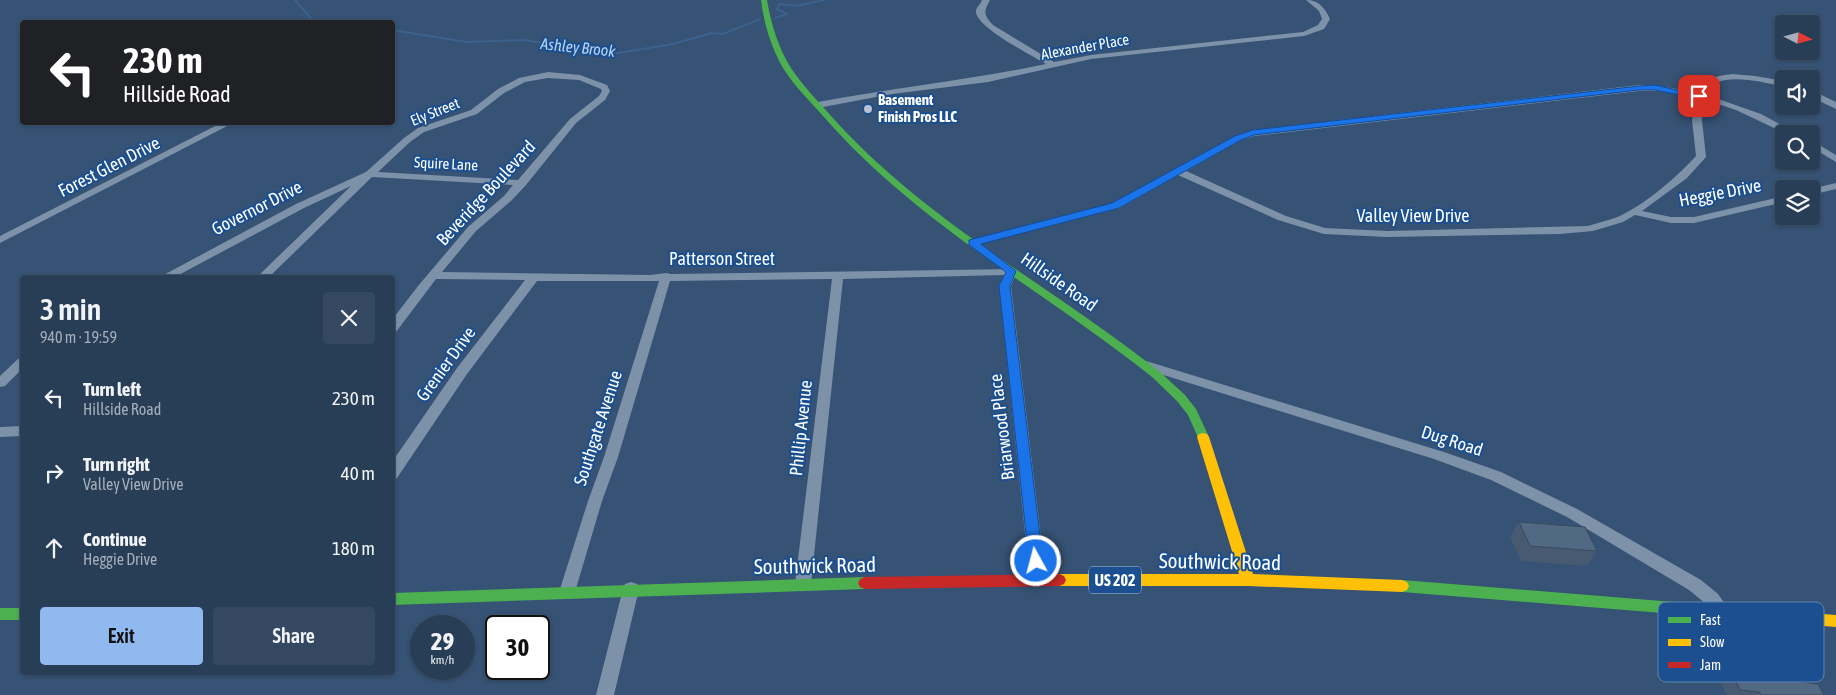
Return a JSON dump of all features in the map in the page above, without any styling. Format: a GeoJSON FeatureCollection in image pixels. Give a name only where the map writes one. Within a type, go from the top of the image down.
{"type":"FeatureCollection","features":[{"type":"Feature","properties":{"kind":"main road","name":"Hillside Road"},"geometry":{"type":"LineString","coordinates":[[764,0],[766,13],[781,56],[798,82],[841,133],[893,182],[1011,271],[1144,364],[1175,393],[1192,414],[1199,428],[1218,482],[1248,580]]}},
{"type":"Feature","properties":{"kind":"main road","name":"Southwick Road"},"geometry":{"type":"LineString","coordinates":[[395,599],[803,584],[1038,580],[1248,580],[1398,586],[1658,606]]}},
{"type":"Feature","properties":{"kind":"main road"},"geometry":{"type":"LineString","coordinates":[[0,614],[20,614]]}},
{"type":"Feature","properties":{"kind":"street"},"geometry":{"type":"LineString","coordinates":[[986,0],[980,10],[983,21],[997,32],[1053,65]]}},
{"type":"Feature","properties":{"kind":"street","name":"Alexander Place"},"geometry":{"type":"LineString","coordinates":[[818,104],[892,91],[988,79],[1110,54],[1307,33],[1321,27],[1326,18],[1322,10],[1310,0]]}},
{"type":"Feature","properties":{"kind":"street","name":"Ely Street"},"geometry":{"type":"LineString","coordinates":[[264,275],[370,174],[407,140],[421,130],[474,112],[501,91],[522,80],[548,75],[575,77]]}},
{"type":"Feature","properties":{"kind":"street","name":"Beveridge Boulevard"},"geometry":{"type":"LineString","coordinates":[[395,325],[433,275],[472,229],[508,198],[561,134],[605,93],[605,88],[600,84],[575,77]]}},
{"type":"Feature","properties":{"kind":"street"},"geometry":{"type":"LineString","coordinates":[[1699,96],[1705,85],[1719,79],[1749,78],[1775,82]]}},
{"type":"Feature","properties":{"kind":"street"},"geometry":{"type":"LineString","coordinates":[[973,242],[1116,206],[1238,138],[1253,133],[1639,88],[1655,88],[1699,96],[1765,118],[1778,125]]}},
{"type":"Feature","properties":{"kind":"street","name":"Valley View Drive"},"geometry":{"type":"LineString","coordinates":[[1178,171],[1282,218],[1324,231],[1387,234],[1589,229],[1619,220],[1634,212],[1683,176],[1701,157],[1696,124],[1699,96]]}},
{"type":"Feature","properties":{"kind":"street"},"geometry":{"type":"LineString","coordinates":[[1820,98],[1836,106]]}},
{"type":"Feature","properties":{"kind":"street","name":"Forest Glen Drive"},"geometry":{"type":"LineString","coordinates":[[0,240],[226,125]]}},
{"type":"Feature","properties":{"kind":"street"},"geometry":{"type":"LineString","coordinates":[[1820,149],[1836,159]]}},
{"type":"Feature","properties":{"kind":"street","name":"Squire Lane"},"geometry":{"type":"LineString","coordinates":[[370,174],[522,183]]}},
{"type":"Feature","properties":{"kind":"street","name":"Governor Drive"},"geometry":{"type":"LineString","coordinates":[[169,275],[300,206],[370,174]]}},
{"type":"Feature","properties":{"kind":"street"},"geometry":{"type":"LineString","coordinates":[[1820,190],[1836,186]]}},
{"type":"Feature","properties":{"kind":"street","name":"Heggie Drive"},"geometry":{"type":"LineString","coordinates":[[1634,212],[1671,220],[1694,220],[1775,201]]}},
{"type":"Feature","properties":{"kind":"street","name":"Patterson Street"},"geometry":{"type":"LineString","coordinates":[[433,275],[533,278],[838,276],[1011,271]]}},
{"type":"Feature","properties":{"kind":"street","name":"Briarwood Place"},"geometry":{"type":"LineString","coordinates":[[1011,271],[1005,286],[1038,580]]}},
{"type":"Feature","properties":{"kind":"street","name":"Southgate Avenue"},"geometry":{"type":"LineString","coordinates":[[567,592],[595,501],[611,457],[666,276]]}},
{"type":"Feature","properties":{"kind":"street","name":"Phillip Avenue"},"geometry":{"type":"LineString","coordinates":[[803,584],[838,276]]}},
{"type":"Feature","properties":{"kind":"street","name":"Grenier Drive"},"geometry":{"type":"LineString","coordinates":[[395,470],[462,371],[533,278]]}},
{"type":"Feature","properties":{"kind":"street"},"geometry":{"type":"LineString","coordinates":[[0,383],[20,364]]}},
{"type":"Feature","properties":{"kind":"street","name":"Dug Road"},"geometry":{"type":"LineString","coordinates":[[1144,364],[1266,404],[1450,459],[1496,476],[1572,514],[1695,585],[1714,602]]}},
{"type":"Feature","properties":{"kind":"street"},"geometry":{"type":"LineString","coordinates":[[0,432],[20,431]]}},
{"type":"Feature","properties":{"kind":"street"},"geometry":{"type":"LineString","coordinates":[[605,695],[631,589]]}},
{"type":"Feature","properties":{"kind":"building"},"geometry":{"type":"Polygon","coordinates":[[[1519,522],[1585,527],[1597,551],[1530,546],[1519,522]]]}},
{"type":"Feature","properties":{"kind":"building"},"geometry":{"type":"Polygon","coordinates":[[[1736,682],[1802,682],[1818,684],[1824,695],[1761,695],[1759,692],[1740,690],[1736,682]]]}},
{"type":"Feature","properties":{"kind":"waterway","name":"Ashley Brook"},"geometry":{"type":"LineString","coordinates":[[295,0],[312,20]]}},
{"type":"Feature","properties":{"kind":"waterway","name":"Ashley Brook"},"geometry":{"type":"LineString","coordinates":[[775,18],[787,14],[777,9],[780,4],[797,6],[824,0]]}},
{"type":"Feature","properties":{"kind":"waterway","name":"Ashley Brook"},"geometry":{"type":"LineString","coordinates":[[395,30],[467,42],[524,40],[612,54],[673,44],[712,33],[723,34],[760,19]]}},
{"type":"Feature","properties":{"kind":"traffic: fast"},"geometry":{"type":"LineString","coordinates":[[764,0],[772,35],[787,68],[842,133],[873,164],[941,221],[1156,374],[1181,398],[1192,412],[1203,437]]}},
{"type":"Feature","properties":{"kind":"traffic: fast"},"geometry":{"type":"LineString","coordinates":[[395,599],[865,583]]}},
{"type":"Feature","properties":{"kind":"traffic: fast"},"geometry":{"type":"LineString","coordinates":[[1402,586],[1658,607]]}},
{"type":"Feature","properties":{"kind":"traffic: fast"},"geometry":{"type":"LineString","coordinates":[[0,614],[20,614]]}},
{"type":"Feature","properties":{"kind":"traffic: slow"},"geometry":{"type":"LineString","coordinates":[[1203,437],[1248,580]]}},
{"type":"Feature","properties":{"kind":"traffic: slow"},"geometry":{"type":"LineString","coordinates":[[1059,580],[1248,580],[1402,586]]}},
{"type":"Feature","properties":{"kind":"traffic: slow"},"geometry":{"type":"LineString","coordinates":[[1824,620],[1836,621]]}},
{"type":"Feature","properties":{"kind":"traffic: jam"},"geometry":{"type":"LineString","coordinates":[[865,583],[1059,580]]}},
{"type":"Feature","properties":{"kind":"place","name":"Basement Finish Pros LLC"},"geometry":{"type":"Point","coordinates":[868,109]}},
{"type":"Feature","properties":{"kind":"route"},"geometry":{"type":"LineString","coordinates":[[1036,561],[1005,286],[1011,271],[973,242],[1116,206],[1238,138],[1253,133],[1639,88],[1655,88],[1699,96]]}}]}
